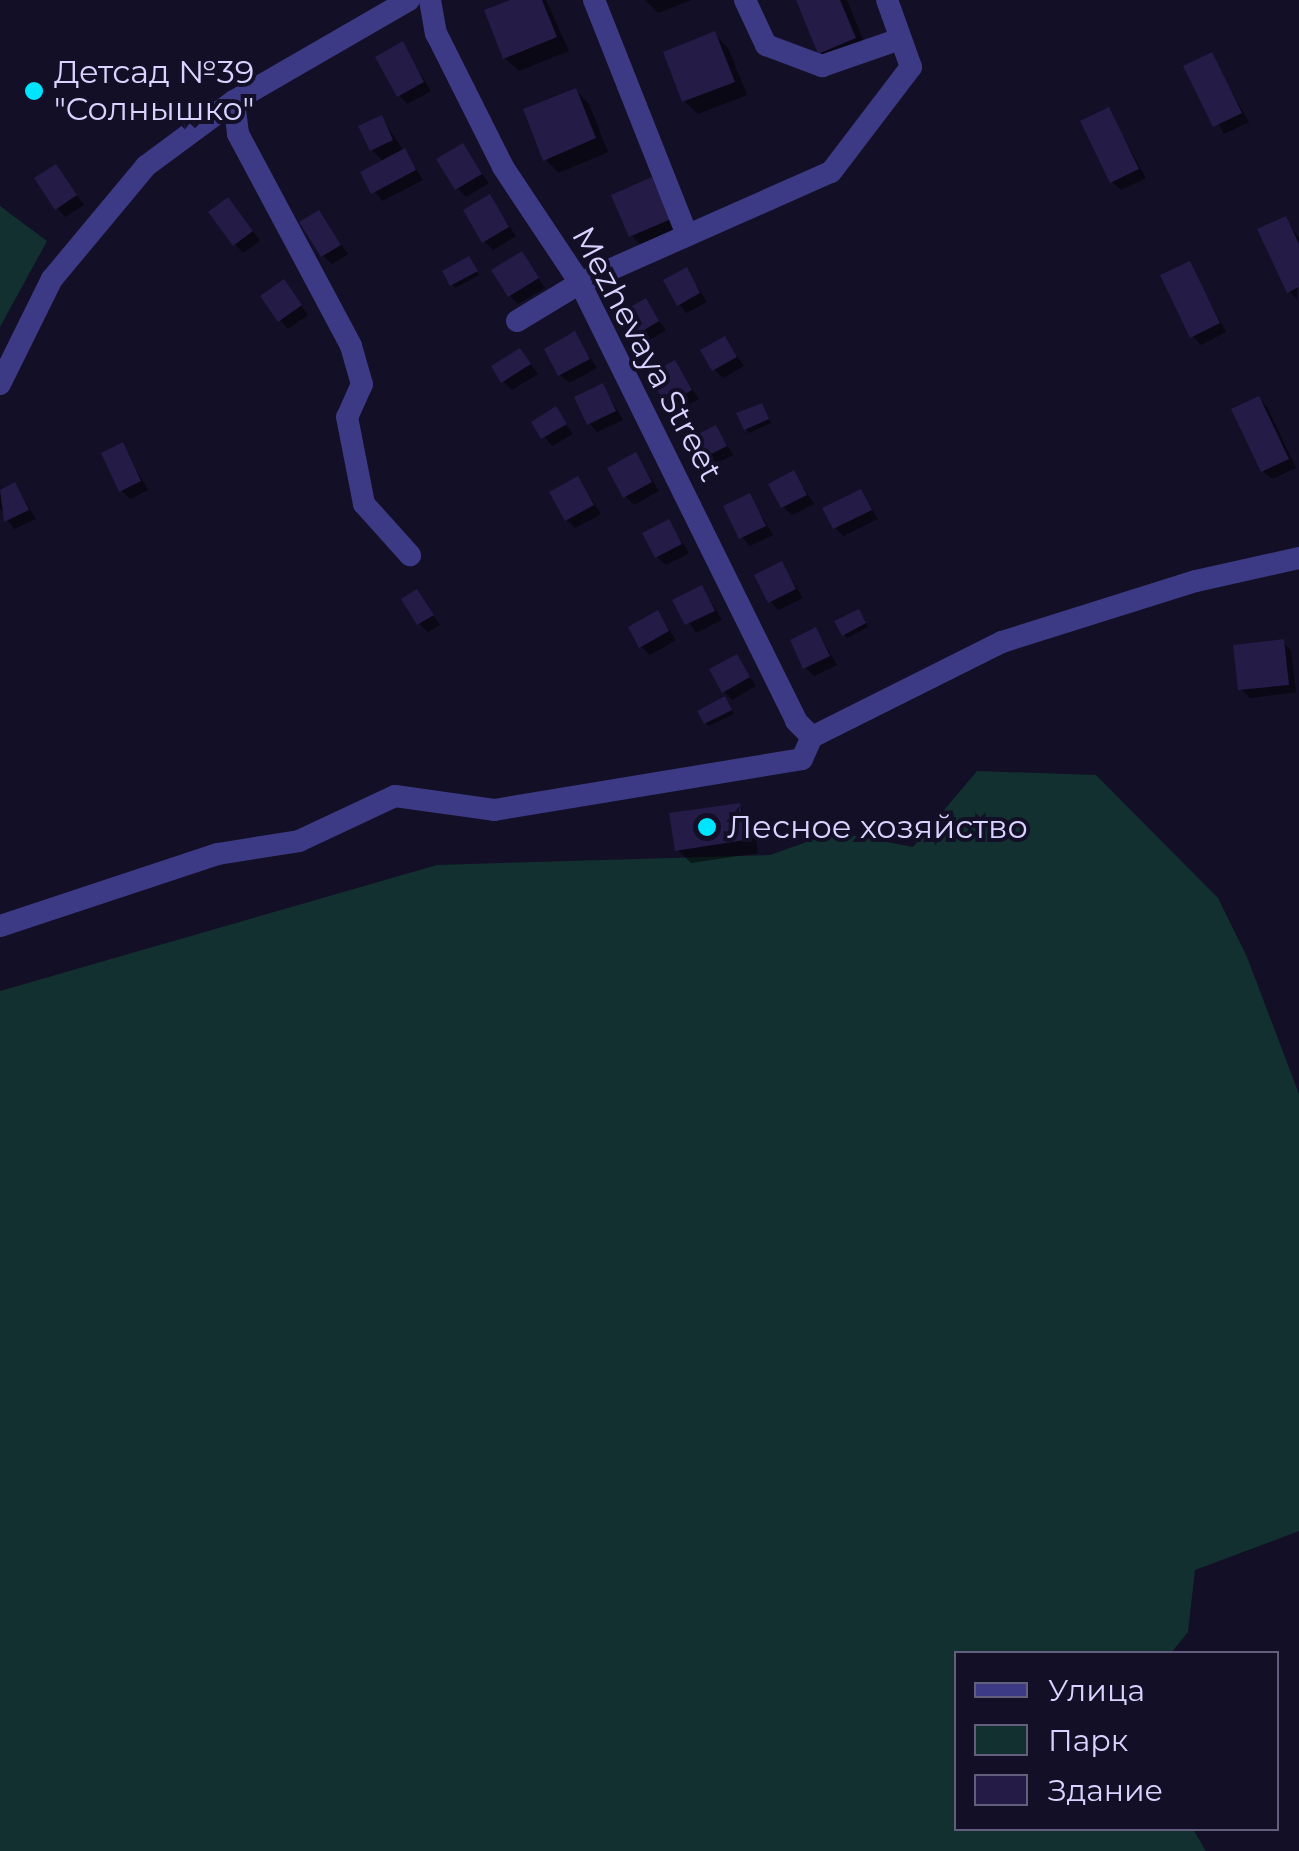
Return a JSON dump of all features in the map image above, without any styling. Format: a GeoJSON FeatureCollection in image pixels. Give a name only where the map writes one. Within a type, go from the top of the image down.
{"type":"FeatureCollection","features":[{"type":"Feature","properties":{"kind":"street"},"geometry":{"type":"LineString","coordinates":[[0,384],[52,278],[146,166],[234,101],[409,0]]}},
{"type":"Feature","properties":{"kind":"street","name":"Mezhevaya Street"},"geometry":{"type":"LineString","coordinates":[[430,0],[436,33],[503,167],[580,283],[796,721],[812,737]]}},
{"type":"Feature","properties":{"kind":"street"},"geometry":{"type":"LineString","coordinates":[[594,0],[687,235]]}},
{"type":"Feature","properties":{"kind":"street"},"geometry":{"type":"LineString","coordinates":[[745,0],[766,46],[822,66],[900,39]]}},
{"type":"Feature","properties":{"kind":"street"},"geometry":{"type":"LineString","coordinates":[[517,320],[580,283],[832,172],[911,67],[886,0]]}},
{"type":"Feature","properties":{"kind":"street"},"geometry":{"type":"LineString","coordinates":[[234,101],[238,134],[351,346],[362,384],[347,418],[364,504],[410,555]]}},
{"type":"Feature","properties":{"kind":"street"},"geometry":{"type":"LineString","coordinates":[[0,926],[218,854],[299,841],[395,796],[494,810],[802,760],[812,737],[1002,642],[1196,581],[1299,558]]}},
{"type":"Feature","properties":{"kind":"green space"},"geometry":{"type":"Polygon","coordinates":[[[0,206],[47,241],[0,327],[0,206]]]}},
{"type":"Feature","properties":{"kind":"green space"},"geometry":{"type":"Polygon","coordinates":[[[977,771],[1096,775],[1218,898],[1247,957],[1299,1094],[1299,1531],[1195,1570],[1188,1632],[1173,1651],[954,1651],[954,1831],[1194,1831],[1206,1851],[0,1851],[0,991],[437,865],[770,855],[835,832],[913,847],[977,771]]]}},
{"type":"Feature","properties":{"kind":"building"},"geometry":{"type":"Polygon","coordinates":[[[510,0],[542,0],[557,37],[503,59],[484,10],[510,0]]]}},
{"type":"Feature","properties":{"kind":"building"},"geometry":{"type":"Polygon","coordinates":[[[796,0],[840,0],[856,38],[818,54],[796,0]]]}},
{"type":"Feature","properties":{"kind":"building"},"geometry":{"type":"Polygon","coordinates":[[[715,31],[735,82],[682,102],[663,52],[715,31]]]}},
{"type":"Feature","properties":{"kind":"building"},"geometry":{"type":"Polygon","coordinates":[[[403,41],[424,82],[397,97],[375,57],[403,41]]]}},
{"type":"Feature","properties":{"kind":"building"},"geometry":{"type":"Polygon","coordinates":[[[1212,52],[1242,113],[1213,127],[1183,66],[1212,52]]]}},
{"type":"Feature","properties":{"kind":"building"},"geometry":{"type":"Polygon","coordinates":[[[576,88],[596,138],[543,161],[523,109],[576,88]]]}},
{"type":"Feature","properties":{"kind":"building"},"geometry":{"type":"Polygon","coordinates":[[[1109,107],[1139,169],[1110,183],[1080,121],[1109,107]]]}},
{"type":"Feature","properties":{"kind":"building"},"geometry":{"type":"Polygon","coordinates":[[[382,115],[393,140],[370,151],[358,126],[382,115]]]}},
{"type":"Feature","properties":{"kind":"building"},"geometry":{"type":"Polygon","coordinates":[[[463,143],[482,174],[455,190],[436,159],[463,143]]]}},
{"type":"Feature","properties":{"kind":"building"},"geometry":{"type":"Polygon","coordinates":[[[405,148],[416,170],[371,194],[360,172],[405,148]]]}},
{"type":"Feature","properties":{"kind":"building"},"geometry":{"type":"Polygon","coordinates":[[[56,164],[77,195],[55,210],[34,178],[56,164]]]}},
{"type":"Feature","properties":{"kind":"building"},"geometry":{"type":"Polygon","coordinates":[[[652,177],[671,219],[629,237],[611,195],[652,177]]]}},
{"type":"Feature","properties":{"kind":"building"},"geometry":{"type":"Polygon","coordinates":[[[490,194],[509,227],[482,243],[463,210],[490,194]]]}},
{"type":"Feature","properties":{"kind":"building"},"geometry":{"type":"Polygon","coordinates":[[[228,197],[253,231],[233,246],[208,212],[228,197]]]}},
{"type":"Feature","properties":{"kind":"building"},"geometry":{"type":"Polygon","coordinates":[[[319,210],[341,245],[321,257],[299,222],[319,210]]]}},
{"type":"Feature","properties":{"kind":"building"},"geometry":{"type":"Polygon","coordinates":[[[1286,216],[1299,244],[1299,287],[1287,293],[1257,229],[1286,216]]]}},
{"type":"Feature","properties":{"kind":"building"},"geometry":{"type":"Polygon","coordinates":[[[522,251],[539,278],[508,297],[491,270],[522,251]]]}},
{"type":"Feature","properties":{"kind":"building"},"geometry":{"type":"Polygon","coordinates":[[[469,256],[478,271],[450,286],[442,271],[469,256]]]}},
{"type":"Feature","properties":{"kind":"building"},"geometry":{"type":"Polygon","coordinates":[[[1190,261],[1220,323],[1190,338],[1160,275],[1190,261]]]}},
{"type":"Feature","properties":{"kind":"building"},"geometry":{"type":"Polygon","coordinates":[[[687,267],[700,293],[677,306],[663,280],[687,267]]]}},
{"type":"Feature","properties":{"kind":"building"},"geometry":{"type":"Polygon","coordinates":[[[284,279],[302,305],[278,322],[260,296],[284,279]]]}},
{"type":"Feature","properties":{"kind":"building"},"geometry":{"type":"Polygon","coordinates":[[[646,298],[659,321],[636,335],[622,312],[646,298]]]}},
{"type":"Feature","properties":{"kind":"building"},"geometry":{"type":"Polygon","coordinates":[[[575,331],[590,359],[558,376],[544,349],[575,331]]]}},
{"type":"Feature","properties":{"kind":"building"},"geometry":{"type":"Polygon","coordinates":[[[725,336],[737,357],[712,371],[700,350],[725,336]]]}},
{"type":"Feature","properties":{"kind":"building"},"geometry":{"type":"Polygon","coordinates":[[[520,348],[531,364],[501,383],[491,366],[520,348]]]}},
{"type":"Feature","properties":{"kind":"building"},"geometry":{"type":"Polygon","coordinates":[[[675,360],[692,390],[666,405],[648,374],[675,360]]]}},
{"type":"Feature","properties":{"kind":"building"},"geometry":{"type":"Polygon","coordinates":[[[603,383],[616,411],[587,425],[574,397],[603,383]]]}},
{"type":"Feature","properties":{"kind":"building"},"geometry":{"type":"Polygon","coordinates":[[[1259,396],[1289,459],[1261,472],[1231,409],[1259,396]]]}},
{"type":"Feature","properties":{"kind":"building"},"geometry":{"type":"Polygon","coordinates":[[[762,403],[769,419],[744,430],[736,413],[762,403]]]}},
{"type":"Feature","properties":{"kind":"building"},"geometry":{"type":"Polygon","coordinates":[[[556,406],[567,424],[541,439],[531,422],[556,406]]]}},
{"type":"Feature","properties":{"kind":"building"},"geometry":{"type":"Polygon","coordinates":[[[716,425],[727,446],[699,460],[688,439],[716,425]]]}},
{"type":"Feature","properties":{"kind":"building"},"geometry":{"type":"Polygon","coordinates":[[[123,442],[141,481],[119,492],[101,453],[123,442]]]}},
{"type":"Feature","properties":{"kind":"building"},"geometry":{"type":"Polygon","coordinates":[[[636,452],[652,482],[623,498],[607,468],[636,452]]]}},
{"type":"Feature","properties":{"kind":"building"},"geometry":{"type":"Polygon","coordinates":[[[794,470],[807,495],[781,508],[768,484],[794,470]]]}},
{"type":"Feature","properties":{"kind":"building"},"geometry":{"type":"Polygon","coordinates":[[[578,476],[594,505],[565,521],[549,492],[578,476]]]}},
{"type":"Feature","properties":{"kind":"building"},"geometry":{"type":"Polygon","coordinates":[[[15,482],[29,510],[4,522],[0,490],[15,482]]]}},
{"type":"Feature","properties":{"kind":"building"},"geometry":{"type":"Polygon","coordinates":[[[861,489],[872,510],[833,529],[822,508],[861,489]]]}},
{"type":"Feature","properties":{"kind":"building"},"geometry":{"type":"Polygon","coordinates":[[[750,493],[766,526],[739,539],[723,506],[750,493]]]}},
{"type":"Feature","properties":{"kind":"building"},"geometry":{"type":"Polygon","coordinates":[[[669,519],[682,544],[655,558],[642,533],[669,519]]]}},
{"type":"Feature","properties":{"kind":"building"},"geometry":{"type":"Polygon","coordinates":[[[782,561],[796,589],[768,603],[754,575],[782,561]]]}},
{"type":"Feature","properties":{"kind":"building"},"geometry":{"type":"Polygon","coordinates":[[[702,585],[715,611],[685,625],[672,600],[702,585]]]}},
{"type":"Feature","properties":{"kind":"building"},"geometry":{"type":"Polygon","coordinates":[[[417,589],[434,615],[417,625],[401,599],[417,589]]]}},
{"type":"Feature","properties":{"kind":"building"},"geometry":{"type":"Polygon","coordinates":[[[859,609],[866,623],[842,636],[834,621],[859,609]]]}},
{"type":"Feature","properties":{"kind":"building"},"geometry":{"type":"Polygon","coordinates":[[[658,610],[669,631],[639,648],[628,627],[658,610]]]}},
{"type":"Feature","properties":{"kind":"building"},"geometry":{"type":"Polygon","coordinates":[[[816,627],[830,656],[803,669],[790,640],[816,627]]]}},
{"type":"Feature","properties":{"kind":"building"},"geometry":{"type":"Polygon","coordinates":[[[1284,639],[1289,685],[1238,690],[1233,645],[1284,639]]]}},
{"type":"Feature","properties":{"kind":"building"},"geometry":{"type":"Polygon","coordinates":[[[737,654],[750,677],[722,693],[709,669],[737,654]]]}},
{"type":"Feature","properties":{"kind":"building"},"geometry":{"type":"Polygon","coordinates":[[[725,696],[732,710],[704,724],[697,711],[725,696]]]}},
{"type":"Feature","properties":{"kind":"building","name":"Лесное хозяйство"},"geometry":{"type":"Polygon","coordinates":[[[740,803],[745,840],[675,851],[669,813],[740,803]]]}},
{"type":"Feature","properties":{"kind":"place","name":"Детсад №39 \"Солнышко\""},"geometry":{"type":"Point","coordinates":[34,91]}},
{"type":"Feature","properties":{"kind":"place","name":"Лесное хозяйство"},"geometry":{"type":"Point","coordinates":[707,827]}}]}
